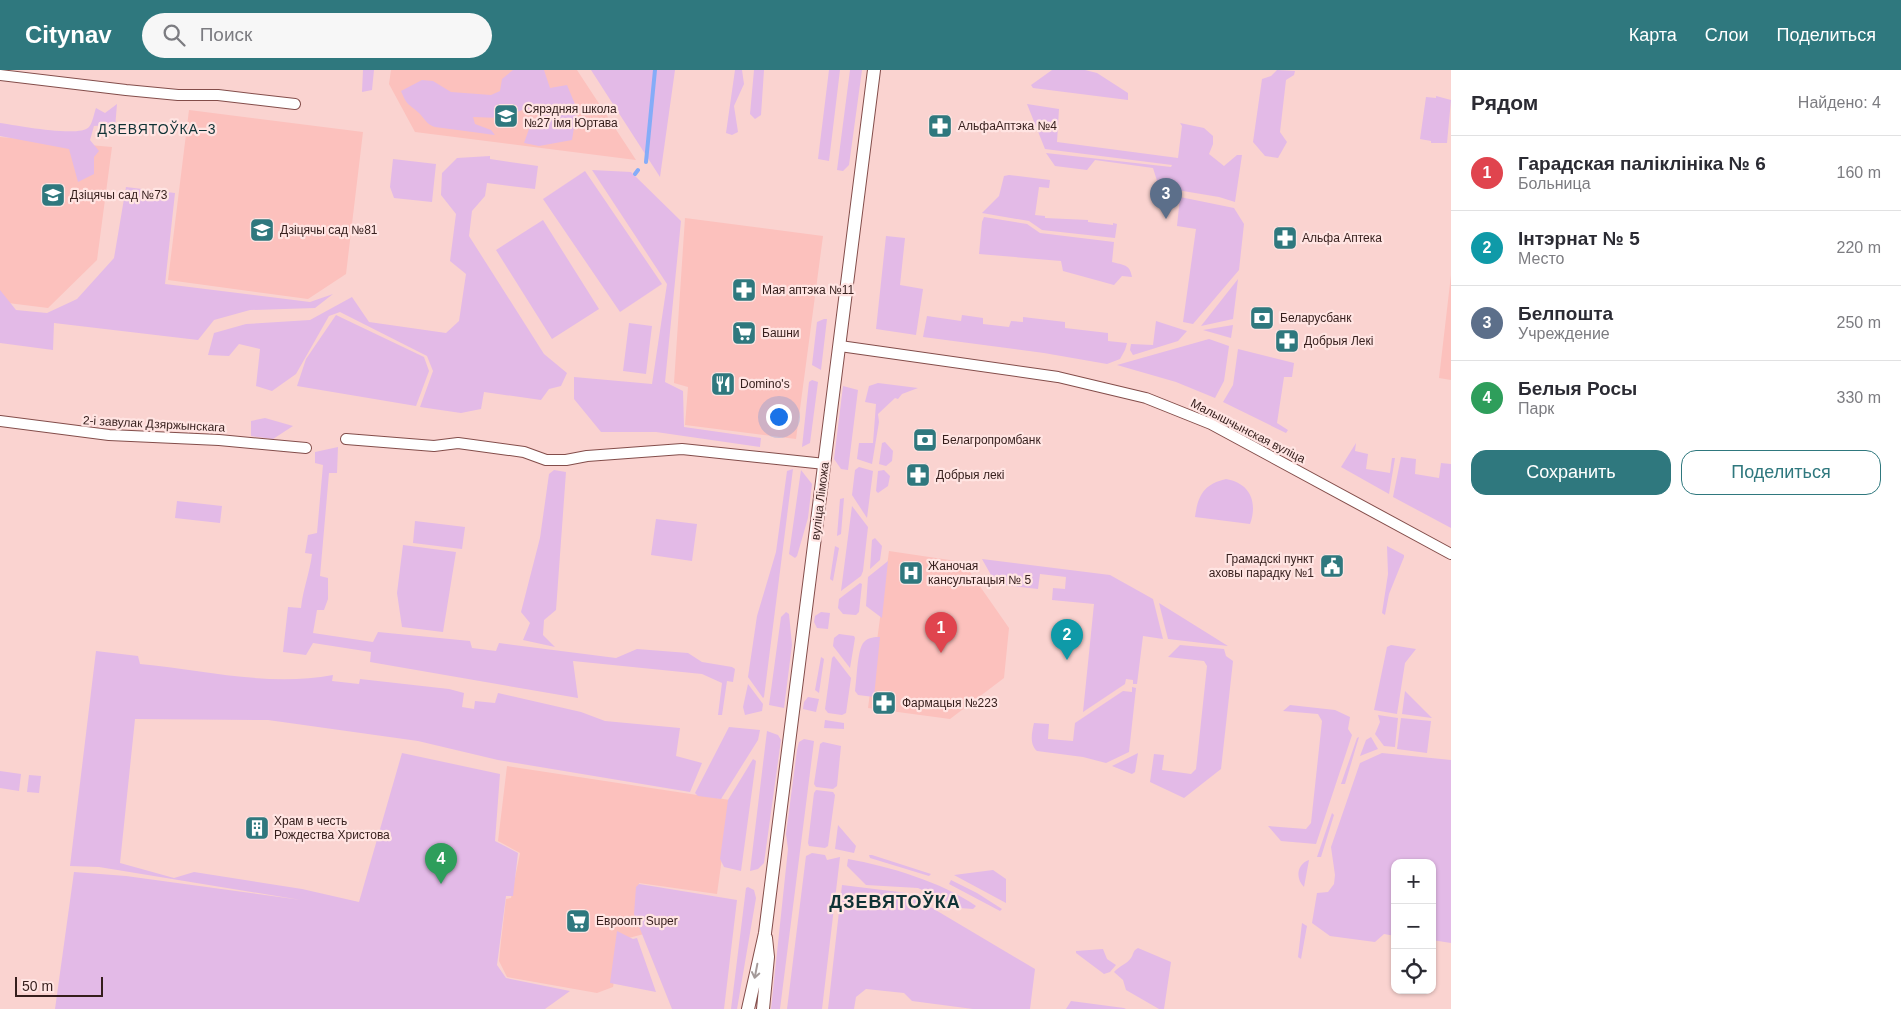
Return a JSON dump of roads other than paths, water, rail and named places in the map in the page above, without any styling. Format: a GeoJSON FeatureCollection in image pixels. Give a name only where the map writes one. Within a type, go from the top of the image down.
{"type":"FeatureCollection","features":[{"type":"Feature","properties":{"kind":"street","name":"вуліца Ліможа"},"geometry":{"type":"LineString","coordinates":[[748,1009],[765,933],[874,70]]}},
{"type":"Feature","properties":{"kind":"street"},"geometry":{"type":"LineString","coordinates":[[0,75],[132,91],[178,95],[218,95],[295,104]]}},
{"type":"Feature","properties":{"kind":"street","name":"Малышчынская вуліца"},"geometry":{"type":"LineString","coordinates":[[840,346],[1058,377],[1146,398],[1211,424],[1451,554]]}},
{"type":"Feature","properties":{"kind":"street","name":"2-і завулак Дзяржынскага"},"geometry":{"type":"LineString","coordinates":[[0,421],[117,436],[219,440],[306,448]]}},
{"type":"Feature","properties":{"kind":"street"},"geometry":{"type":"LineString","coordinates":[[346,439],[434,446],[458,443],[524,452],[546,460],[566,460],[587,456],[682,449],[825,464]]}},
{"type":"Feature","properties":{"kind":"street","name":"вуліца Ліможа"},"geometry":{"type":"LineString","coordinates":[[763,1009],[768,957],[765,933]]}},
{"type":"Feature","properties":{"kind":"waterway"},"geometry":{"type":"LineString","coordinates":[[646,162],[655,70]]}},
{"type":"Feature","properties":{"kind":"waterway"},"geometry":{"type":"LineString","coordinates":[[635,174],[638,170]]}},
{"type":"Feature","properties":{"kind":"place","name":"Сярэдняя школа №27 імя Юртава"},"geometry":{"type":"Point","coordinates":[506,116]}},
{"type":"Feature","properties":{"kind":"place","name":"АльфаАптэка №4"},"geometry":{"type":"Point","coordinates":[940,126]}},
{"type":"Feature","properties":{"kind":"place","name":"Дзіцячы сад №73"},"geometry":{"type":"Point","coordinates":[53,195]}},
{"type":"Feature","properties":{"kind":"place","name":"Белпошта"},"geometry":{"type":"Point","coordinates":[1166,219]}},
{"type":"Feature","properties":{"kind":"place","name":"Дзіцячы сад №81"},"geometry":{"type":"Point","coordinates":[262,230]}},
{"type":"Feature","properties":{"kind":"place","name":"Альфа Аптека"},"geometry":{"type":"Point","coordinates":[1285,238]}},
{"type":"Feature","properties":{"kind":"place","name":"Мая аптэка №11"},"geometry":{"type":"Point","coordinates":[744,290]}},
{"type":"Feature","properties":{"kind":"place","name":"Беларусбанк"},"geometry":{"type":"Point","coordinates":[1262,318]}},
{"type":"Feature","properties":{"kind":"place","name":"Башни"},"geometry":{"type":"Point","coordinates":[744,333]}},
{"type":"Feature","properties":{"kind":"place","name":"Добрыя Лекі"},"geometry":{"type":"Point","coordinates":[1287,341]}},
{"type":"Feature","properties":{"kind":"place","name":"Domino's"},"geometry":{"type":"Point","coordinates":[723,384]}},
{"type":"Feature","properties":{"kind":"place","name":"Белагропромбанк"},"geometry":{"type":"Point","coordinates":[925,440]}},
{"type":"Feature","properties":{"kind":"place","name":"Добрыя лекі"},"geometry":{"type":"Point","coordinates":[918,475]}},
{"type":"Feature","properties":{"kind":"place","name":"Грамадскі пункт аховы парадку №1"},"geometry":{"type":"Point","coordinates":[1332,566]}},
{"type":"Feature","properties":{"kind":"place","name":"Жаночая кансультацыя № 5"},"geometry":{"type":"Point","coordinates":[911,573]}},
{"type":"Feature","properties":{"kind":"place","name":"Гарадская паліклініка № 6"},"geometry":{"type":"Point","coordinates":[941,653]}},
{"type":"Feature","properties":{"kind":"place","name":"Інтэрнат № 5"},"geometry":{"type":"Point","coordinates":[1067,660]}},
{"type":"Feature","properties":{"kind":"place","name":"Фармацыя №223"},"geometry":{"type":"Point","coordinates":[884,703]}},
{"type":"Feature","properties":{"kind":"place","name":"Храм в честь Рождества Христова"},"geometry":{"type":"Point","coordinates":[257,828]}},
{"type":"Feature","properties":{"kind":"place","name":"Белыя Росы"},"geometry":{"type":"Point","coordinates":[441,884]}},
{"type":"Feature","properties":{"kind":"place","name":"Евроопт Super"},"geometry":{"type":"Point","coordinates":[578,921]}},
{"type":"Feature","properties":{"kind":"district","name":"ДЗЕВЯТОЎКА–3"},"geometry":{"type":"Point","coordinates":[157,129]}},
{"type":"Feature","properties":{"kind":"district","name":"ДЗЕВЯТОЎКА"},"geometry":{"type":"Point","coordinates":[895,902]}}]}
